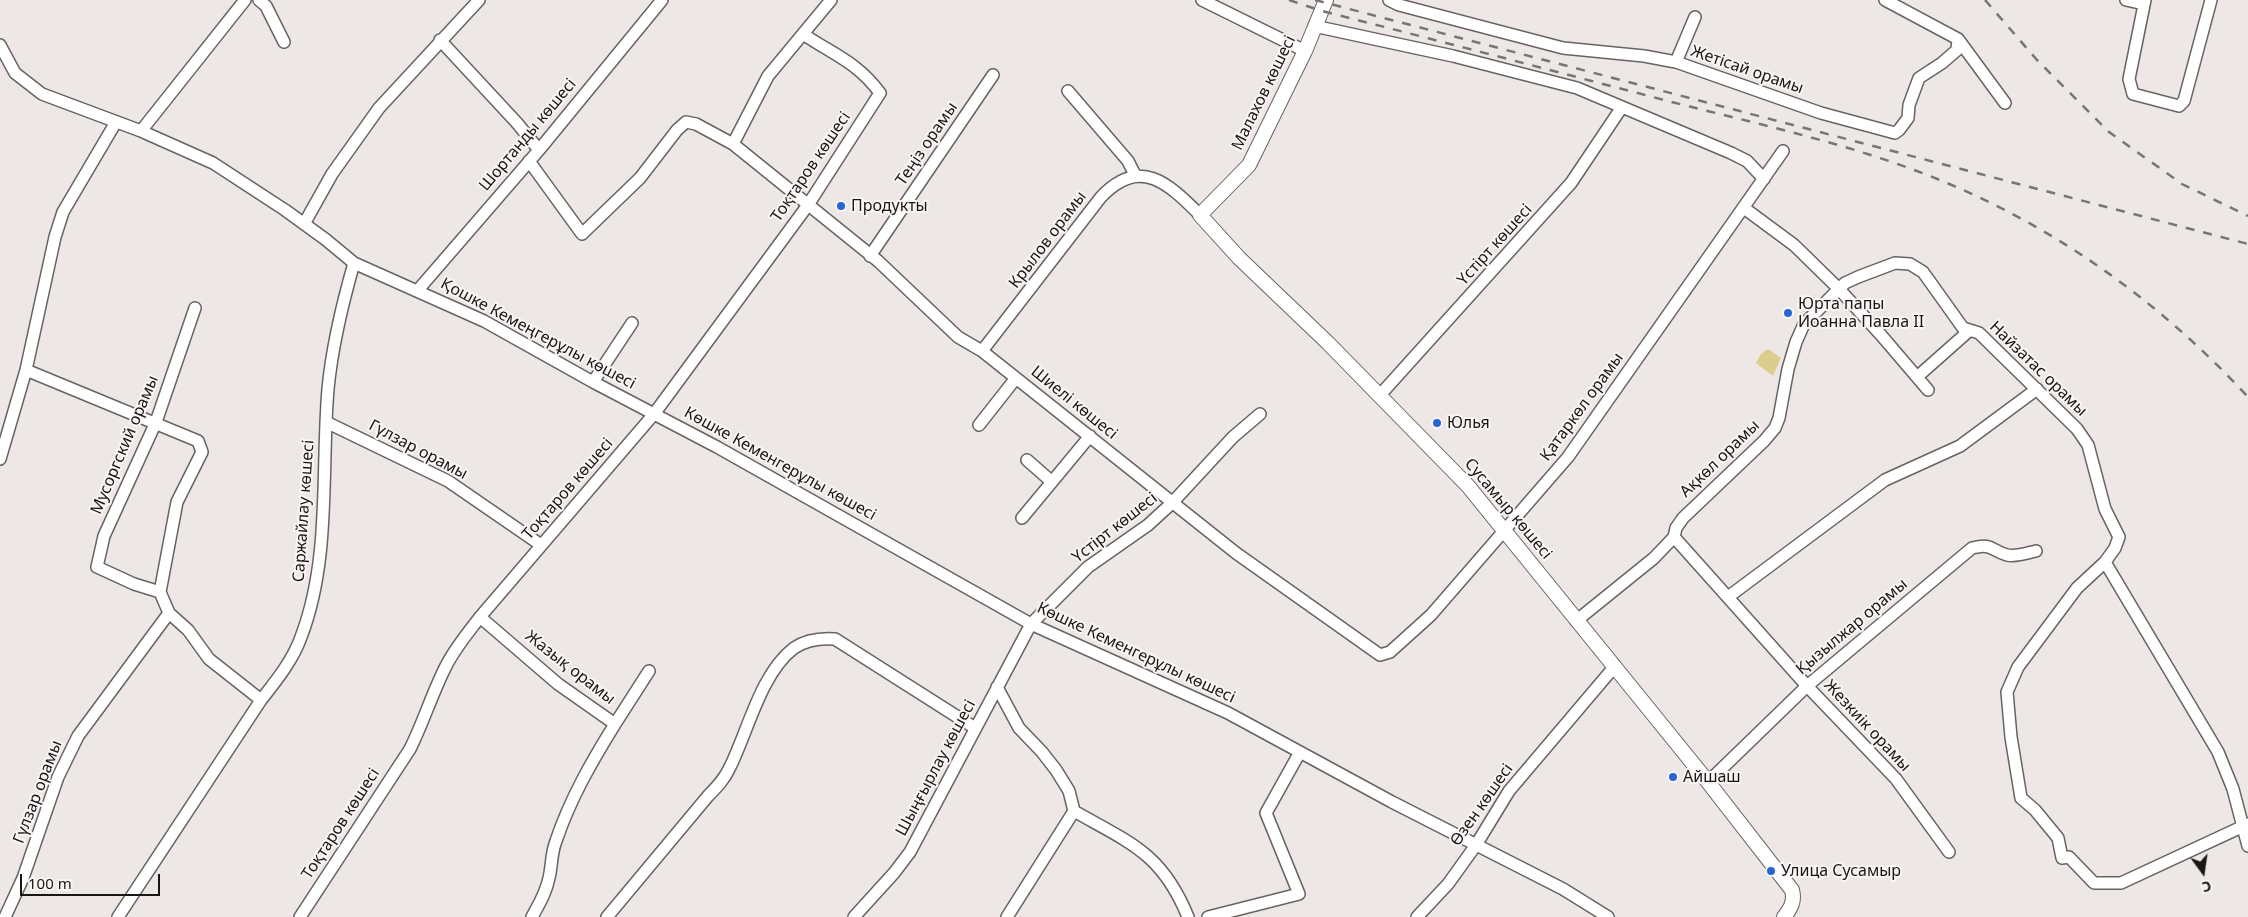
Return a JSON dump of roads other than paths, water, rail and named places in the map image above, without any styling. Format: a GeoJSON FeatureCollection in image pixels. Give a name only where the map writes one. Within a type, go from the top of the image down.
{"type":"FeatureCollection","features":[{"type":"Feature","properties":{"kind":"main road","name":"Малахов көшесі"},"geometry":{"type":"LineString","coordinates":[[1200,215],[1249,165],[1306,51],[1314,26],[1326,0]]}},
{"type":"Feature","properties":{"kind":"main road","name":"Сусамыр көшесі"},"geometry":{"type":"LineString","coordinates":[[1200,215],[1239,258],[1380,395],[1468,486],[1708,782],[1792,890],[1794,898],[1791,907],[1784,917]]}},
{"type":"Feature","properties":{"kind":"street"},"geometry":{"type":"LineString","coordinates":[[141,131],[245,0]]}},
{"type":"Feature","properties":{"kind":"street"},"geometry":{"type":"LineString","coordinates":[[259,0],[266,6],[284,42]]}},
{"type":"Feature","properties":{"kind":"street"},"geometry":{"type":"LineString","coordinates":[[304,224],[332,174],[374,114],[440,40],[479,0]]}},
{"type":"Feature","properties":{"kind":"street","name":"Шортанды көшесі"},"geometry":{"type":"LineString","coordinates":[[418,290],[539,150],[662,0]]}},
{"type":"Feature","properties":{"kind":"street"},"geometry":{"type":"LineString","coordinates":[[733,144],[768,76],[831,0]]}},
{"type":"Feature","properties":{"kind":"street"},"geometry":{"type":"LineString","coordinates":[[1202,0],[1306,51]]}},
{"type":"Feature","properties":{"kind":"street","name":"Жетісай орамы"},"geometry":{"type":"LineString","coordinates":[[1389,0],[1399,5],[1563,48],[1644,56],[1676,62],[1822,113],[1895,133],[1908,118],[1909,105],[1919,78],[1942,64],[1957,50],[1958,39]]}},
{"type":"Feature","properties":{"kind":"street"},"geometry":{"type":"LineString","coordinates":[[1885,0],[1958,39],[2005,103]]}},
{"type":"Feature","properties":{"kind":"street"},"geometry":{"type":"LineString","coordinates":[[2126,0],[2144,2],[2129,79],[2133,94],[2179,106],[2184,101],[2211,0]]}},
{"type":"Feature","properties":{"kind":"street"},"geometry":{"type":"LineString","coordinates":[[1676,62],[1695,17]]}},
{"type":"Feature","properties":{"kind":"street"},"geometry":{"type":"LineString","coordinates":[[1314,26],[1453,56],[1577,88],[1731,153],[1747,161],[1764,179]]}},
{"type":"Feature","properties":{"kind":"street","name":"Тоқтаров көшесі"},"geometry":{"type":"LineString","coordinates":[[300,917],[410,749],[445,667],[480,617],[654,414],[808,205],[880,93],[870,79],[850,62],[803,34]]}},
{"type":"Feature","properties":{"kind":"street"},"geometry":{"type":"LineString","coordinates":[[440,40],[517,123],[539,150]]}},
{"type":"Feature","properties":{"kind":"street","name":"Қошке Кемеңгерұлы көшесі"},"geometry":{"type":"LineString","coordinates":[[0,45],[15,73],[42,94],[141,131],[213,163],[304,224],[354,264],[418,290],[484,321],[654,414]]}},
{"type":"Feature","properties":{"kind":"street","name":"Теңіз орамы"},"geometry":{"type":"LineString","coordinates":[[870,256],[993,75]]}},
{"type":"Feature","properties":{"kind":"street"},"geometry":{"type":"LineString","coordinates":[[1068,91],[1128,161],[1135,175]]}},
{"type":"Feature","properties":{"kind":"street","name":"Үстірт көшесі"},"geometry":{"type":"LineString","coordinates":[[1380,395],[1571,183],[1622,107]]}},
{"type":"Feature","properties":{"kind":"street"},"geometry":{"type":"LineString","coordinates":[[0,459],[26,370],[55,238],[63,212],[116,122]]}},
{"type":"Feature","properties":{"kind":"street","name":"Шиелі көшесі"},"geometry":{"type":"LineString","coordinates":[[529,161],[582,234],[640,178],[677,130],[686,122],[696,124],[733,144],[870,256],[932,311],[958,337],[982,351],[1236,553],[1380,655],[1390,652],[1407,638]]}},
{"type":"Feature","properties":{"kind":"street","name":"Қатаркөл орамы"},"geometry":{"type":"LineString","coordinates":[[1407,638],[1431,615],[1505,532],[1568,457],[1783,151]]}},
{"type":"Feature","properties":{"kind":"street","name":"Сусамыр көшесі"},"geometry":{"type":"LineString","coordinates":[[1135,175],[1155,179],[1177,192],[1200,215]]}},
{"type":"Feature","properties":{"kind":"street","name":"Крылов орамы"},"geometry":{"type":"LineString","coordinates":[[982,351],[1101,197],[1113,184],[1135,175]]}},
{"type":"Feature","properties":{"kind":"street"},"geometry":{"type":"LineString","coordinates":[[1744,208],[1794,245],[1839,289],[1928,390]]}},
{"type":"Feature","properties":{"kind":"street","name":"Найзатас орамы"},"geometry":{"type":"LineString","coordinates":[[1839,289],[1858,277],[1895,263],[1910,264],[1923,272],[1963,328],[1979,333],[2077,429],[2088,445],[2105,509],[2118,537],[2115,548],[2105,562],[2077,588],[2018,667],[2007,692],[2011,736],[2021,798],[2035,810],[2058,838],[2062,858],[2069,857],[2094,883],[2121,883],[2245,825]]}},
{"type":"Feature","properties":{"kind":"street","name":"Саржайлау көшесі"},"geometry":{"type":"LineString","coordinates":[[118,917],[260,700],[279,677],[301,638],[314,597],[320,556],[326,422],[332,360],[344,297],[354,264]]}},
{"type":"Feature","properties":{"kind":"street","name":"Ақкөл орамы"},"geometry":{"type":"LineString","coordinates":[[1576,621],[1654,558],[1674,537],[1676,528],[1683,518],[1764,441],[1775,428],[1796,342],[1804,324],[1839,289]]}},
{"type":"Feature","properties":{"kind":"street","name":"Мусоргский орамы"},"geometry":{"type":"LineString","coordinates":[[160,592],[134,584],[97,568],[104,536],[156,422],[196,308]]}},
{"type":"Feature","properties":{"kind":"street"},"geometry":{"type":"LineString","coordinates":[[593,382],[632,322]]}},
{"type":"Feature","properties":{"kind":"street"},"geometry":{"type":"LineString","coordinates":[[1917,377],[1970,330]]}},
{"type":"Feature","properties":{"kind":"street"},"geometry":{"type":"LineString","coordinates":[[26,370],[156,422],[179,434],[198,440],[202,452],[177,502],[160,592],[170,613],[188,630],[209,659],[260,700]]}},
{"type":"Feature","properties":{"kind":"street"},"geometry":{"type":"LineString","coordinates":[[979,425],[1016,378]]}},
{"type":"Feature","properties":{"kind":"street"},"geometry":{"type":"LineString","coordinates":[[1728,597],[1885,480],[1960,446],[2037,389]]}},
{"type":"Feature","properties":{"kind":"street","name":"Көшке Кеменгерұлы көшесі"},"geometry":{"type":"LineString","coordinates":[[654,414],[717,446],[1031,624],[1228,713],[1476,846],[1563,889],[1608,917]]}},
{"type":"Feature","properties":{"kind":"street","name":"Үстірт көшесі"},"geometry":{"type":"LineString","coordinates":[[1031,624],[1088,567],[1148,525],[1172,503],[1234,437],[1260,414]]}},
{"type":"Feature","properties":{"kind":"street","name":"Гүлзар орамы"},"geometry":{"type":"LineString","coordinates":[[326,422],[448,481],[541,545]]}},
{"type":"Feature","properties":{"kind":"street"},"geometry":{"type":"LineString","coordinates":[[1022,518],[1090,436]]}},
{"type":"Feature","properties":{"kind":"street"},"geometry":{"type":"LineString","coordinates":[[1027,460],[1052,482]]}},
{"type":"Feature","properties":{"kind":"street","name":"Жезкиік орамы"},"geometry":{"type":"LineString","coordinates":[[1674,537],[1806,686],[1896,779],[1950,852]]}},
{"type":"Feature","properties":{"kind":"street","name":"Қызылжар орамы"},"geometry":{"type":"LineString","coordinates":[[1708,782],[1806,686],[1972,548],[1986,545],[2008,555],[2018,556],[2036,551]]}},
{"type":"Feature","properties":{"kind":"street"},"geometry":{"type":"LineString","coordinates":[[2105,562],[2218,752],[2245,825],[2248,846]]}},
{"type":"Feature","properties":{"kind":"street","name":"Гүлзар орамы"},"geometry":{"type":"LineString","coordinates":[[5,917],[24,878],[58,777],[78,736],[170,613]]}},
{"type":"Feature","properties":{"kind":"street","name":"Жазық орамы"},"geometry":{"type":"LineString","coordinates":[[480,617],[558,684],[615,724],[582,779],[564,820],[555,842],[550,876],[544,895],[532,917]]}},
{"type":"Feature","properties":{"kind":"street","name":"Шыңғырлау көшесі"},"geometry":{"type":"LineString","coordinates":[[854,917],[894,873],[910,852],[1031,624]]}},
{"type":"Feature","properties":{"kind":"street"},"geometry":{"type":"LineString","coordinates":[[606,917],[720,784],[729,770],[762,694],[776,668],[796,647],[811,640],[834,639],[975,728]]}},
{"type":"Feature","properties":{"kind":"street","name":"Өзен көшесі"},"geometry":{"type":"LineString","coordinates":[[1417,917],[1448,884],[1476,846],[1509,791],[1614,666]]}},
{"type":"Feature","properties":{"kind":"street"},"geometry":{"type":"LineString","coordinates":[[615,724],[649,671]]}},
{"type":"Feature","properties":{"kind":"street"},"geometry":{"type":"LineString","coordinates":[[997,687],[1019,728],[1056,770],[1069,791],[1074,811],[1150,857],[1169,880],[1188,917]]}},
{"type":"Feature","properties":{"kind":"street"},"geometry":{"type":"LineString","coordinates":[[1208,917],[1299,894],[1266,813],[1300,752]]}},
{"type":"Feature","properties":{"kind":"street"},"geometry":{"type":"LineString","coordinates":[[1007,917],[1074,811]]}},
{"type":"Feature","properties":{"kind":"railway"},"geometry":{"type":"LineString","coordinates":[[1289,0],[1322,11],[1811,137],[1884,159],[1954,186],[2036,227],[2075,250],[2112,276],[2183,333],[2248,397]]}},
{"type":"Feature","properties":{"kind":"railway"},"geometry":{"type":"LineString","coordinates":[[1315,0],[2248,244]]}},
{"type":"Feature","properties":{"kind":"railway"},"geometry":{"type":"LineString","coordinates":[[1985,0],[2037,60],[2109,132],[2182,184],[2248,216]]}},
{"type":"Feature","properties":{"kind":"place","name":"Продукты"},"geometry":{"type":"Point","coordinates":[841,206]}},
{"type":"Feature","properties":{"kind":"place","name":"Юрта папы Иоанна Павла II"},"geometry":{"type":"Point","coordinates":[1788,313]}},
{"type":"Feature","properties":{"kind":"place","name":"Юлья"},"geometry":{"type":"Point","coordinates":[1437,423]}},
{"type":"Feature","properties":{"kind":"place","name":"Айшаш"},"geometry":{"type":"Point","coordinates":[1673,777]}},
{"type":"Feature","properties":{"kind":"place","name":"Улица Сусамыр"},"geometry":{"type":"Point","coordinates":[1771,871]}}]}
